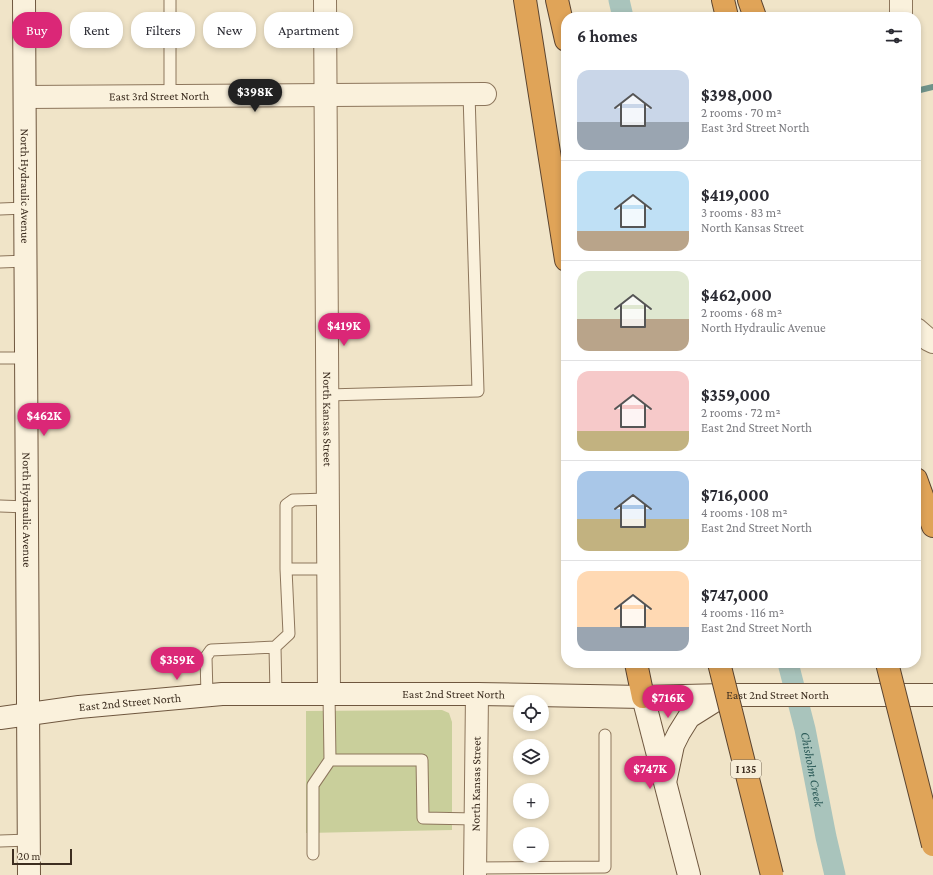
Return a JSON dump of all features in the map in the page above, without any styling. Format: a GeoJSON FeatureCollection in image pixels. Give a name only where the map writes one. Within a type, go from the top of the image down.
{"type":"FeatureCollection","features":[{"type":"Feature","properties":{"kind":"highway"},"geometry":{"type":"LineString","coordinates":[[525,0],[561,228]]}},
{"type":"Feature","properties":{"kind":"highway"},"geometry":{"type":"LineString","coordinates":[[557,0],[561,18]]}},
{"type":"Feature","properties":{"kind":"highway"},"geometry":{"type":"LineString","coordinates":[[723,0],[726,12]]}},
{"type":"Feature","properties":{"kind":"highway"},"geometry":{"type":"LineString","coordinates":[[749,0],[753,12]]}},
{"type":"Feature","properties":{"kind":"highway"},"geometry":{"type":"LineString","coordinates":[[921,493],[933,526]]}},
{"type":"Feature","properties":{"kind":"highway"},"geometry":{"type":"LineString","coordinates":[[637,668],[643,697]]}},
{"type":"Feature","properties":{"kind":"highway","name":"I 135"},"geometry":{"type":"LineString","coordinates":[[720,668],[772,875]]}},
{"type":"Feature","properties":{"kind":"highway"},"geometry":{"type":"LineString","coordinates":[[888,668],[933,845]]}},
{"type":"Feature","properties":{"kind":"street","name":"North Hydraulic Avenue"},"geometry":{"type":"LineString","coordinates":[[24,0],[29,875]]}},
{"type":"Feature","properties":{"kind":"street","name":"North Kansas Street"},"geometry":{"type":"LineString","coordinates":[[325,0],[330,694]]}},
{"type":"Feature","properties":{"kind":"street"},"geometry":{"type":"LineString","coordinates":[[901,0],[901,12]]}},
{"type":"Feature","properties":{"kind":"street","name":"East 3rd Street North"},"geometry":{"type":"LineString","coordinates":[[25,97],[477,94]]}},
{"type":"Feature","properties":{"kind":"street"},"geometry":{"type":"LineString","coordinates":[[921,333],[933,342]]}},
{"type":"Feature","properties":{"kind":"street","name":"East 2nd Street North"},"geometry":{"type":"LineString","coordinates":[[0,718],[79,708],[222,694],[477,694],[643,697],[724,695],[933,695]]}},
{"type":"Feature","properties":{"kind":"street","name":"North Kansas Street"},"geometry":{"type":"LineString","coordinates":[[475,871],[477,694]]}},
{"type":"Feature","properties":{"kind":"street"},"geometry":{"type":"LineString","coordinates":[[665,781],[673,745],[689,717],[724,695]]}},
{"type":"Feature","properties":{"kind":"street"},"geometry":{"type":"LineString","coordinates":[[643,697],[689,875]]}},
{"type":"Feature","properties":{"kind":"lane"},"geometry":{"type":"LineString","coordinates":[[170,0],[170,96]]}},
{"type":"Feature","properties":{"kind":"lane"},"geometry":{"type":"LineString","coordinates":[[327,396],[478,390],[477,94]]}},
{"type":"Feature","properties":{"kind":"lane"},"geometry":{"type":"LineString","coordinates":[[0,209],[25,208]]}},
{"type":"Feature","properties":{"kind":"lane"},"geometry":{"type":"LineString","coordinates":[[0,262],[26,262]]}},
{"type":"Feature","properties":{"kind":"lane"},"geometry":{"type":"LineString","coordinates":[[0,358],[26,358]]}},
{"type":"Feature","properties":{"kind":"lane"},"geometry":{"type":"LineString","coordinates":[[207,695],[206,657],[211,650],[275,647],[289,634],[286,569],[286,505],[293,500],[328,499]]}},
{"type":"Feature","properties":{"kind":"lane"},"geometry":{"type":"LineString","coordinates":[[0,506],[27,507]]}},
{"type":"Feature","properties":{"kind":"lane"},"geometry":{"type":"LineString","coordinates":[[286,569],[329,569]]}},
{"type":"Feature","properties":{"kind":"lane"},"geometry":{"type":"LineString","coordinates":[[275,647],[276,694]]}},
{"type":"Feature","properties":{"kind":"lane"},"geometry":{"type":"LineString","coordinates":[[313,854],[313,785],[330,760],[330,694]]}},
{"type":"Feature","properties":{"kind":"lane"},"geometry":{"type":"LineString","coordinates":[[475,871],[604,867],[604,735]]}},
{"type":"Feature","properties":{"kind":"lane"},"geometry":{"type":"LineString","coordinates":[[330,760],[422,760],[423,818],[476,819]]}},
{"type":"Feature","properties":{"kind":"lane"},"geometry":{"type":"LineString","coordinates":[[0,841],[29,840]]}},
{"type":"Feature","properties":{"kind":"green space"},"geometry":{"type":"Polygon","coordinates":[[[442,710],[449,713],[452,722],[452,830],[306,833],[306,711],[442,710]]]}},
{"type":"Feature","properties":{"kind":"waterway","name":"Chisholm Creek"},"geometry":{"type":"LineString","coordinates":[[619,0],[622,12]]}},
{"type":"Feature","properties":{"kind":"waterway"},"geometry":{"type":"LineString","coordinates":[[921,90],[933,87]]}},
{"type":"Feature","properties":{"kind":"waterway","name":"Chisholm Creek"},"geometry":{"type":"LineString","coordinates":[[789,668],[805,729],[835,875]]}}]}
